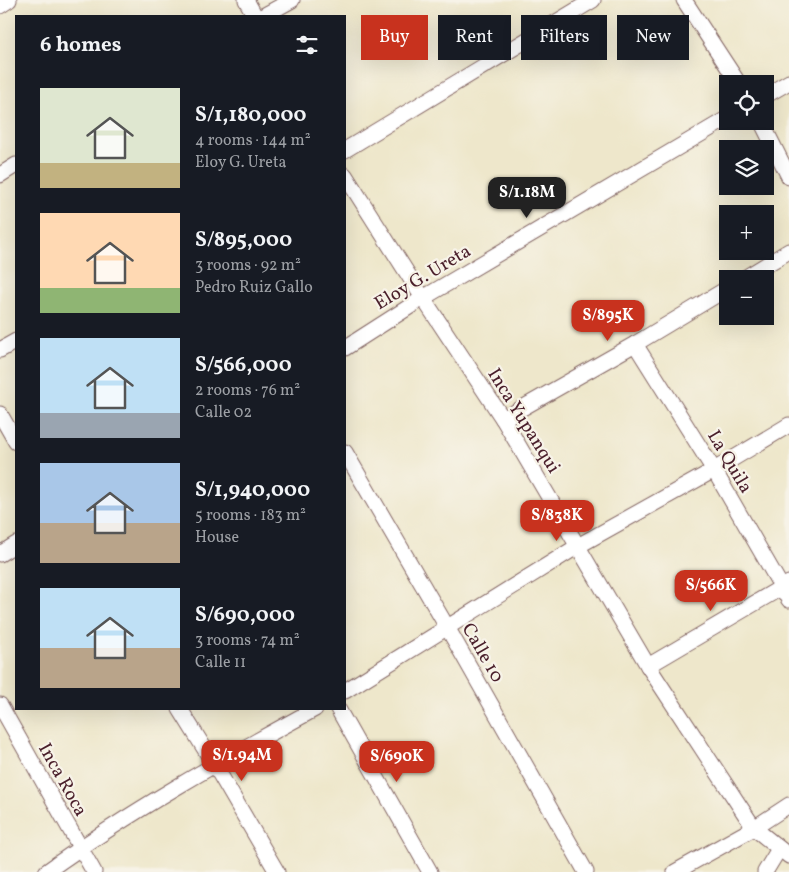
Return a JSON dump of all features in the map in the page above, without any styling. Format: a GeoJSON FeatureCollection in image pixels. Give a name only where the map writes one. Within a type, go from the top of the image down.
{"type":"FeatureCollection","features":[{"type":"Feature","properties":{"kind":"street"},"geometry":{"type":"LineString","coordinates":[[0,6],[9,0]]}},
{"type":"Feature","properties":{"kind":"street"},"geometry":{"type":"LineString","coordinates":[[246,0],[254,15]]}},
{"type":"Feature","properties":{"kind":"street"},"geometry":{"type":"LineString","coordinates":[[265,15],[292,0]]}},
{"type":"Feature","properties":{"kind":"street"},"geometry":{"type":"LineString","coordinates":[[346,149],[593,0]]}},
{"type":"Feature","properties":{"kind":"street"},"geometry":{"type":"LineString","coordinates":[[684,0],[733,75]]}},
{"type":"Feature","properties":{"kind":"street"},"geometry":{"type":"LineString","coordinates":[[774,91],[789,82]]}},
{"type":"Feature","properties":{"kind":"street","name":"Eloy G. Ureta"},"geometry":{"type":"LineString","coordinates":[[346,347],[422,298],[719,123]]}},
{"type":"Feature","properties":{"kind":"street"},"geometry":{"type":"LineString","coordinates":[[766,130],[789,177]]}},
{"type":"Feature","properties":{"kind":"street"},"geometry":{"type":"LineString","coordinates":[[0,175],[15,166]]}},
{"type":"Feature","properties":{"kind":"street","name":"Inca Yupanqui"},"geometry":{"type":"LineString","coordinates":[[346,177],[422,298],[503,419],[648,666],[754,828],[784,853]]}},
{"type":"Feature","properties":{"kind":"street"},"geometry":{"type":"LineString","coordinates":[[758,270],[789,251]]}},
{"type":"Feature","properties":{"kind":"street"},"geometry":{"type":"LineString","coordinates":[[503,419],[635,344],[719,293]]}},
{"type":"Feature","properties":{"kind":"street"},"geometry":{"type":"LineString","coordinates":[[0,350],[15,342]]}},
{"type":"Feature","properties":{"kind":"street","name":"La Quila"},"geometry":{"type":"LineString","coordinates":[[635,344],[714,470],[786,591]]}},
{"type":"Feature","properties":{"kind":"street"},"geometry":{"type":"LineString","coordinates":[[0,414],[15,440]]}},
{"type":"Feature","properties":{"kind":"street"},"geometry":{"type":"LineString","coordinates":[[346,690],[578,546],[714,470],[789,425]]}},
{"type":"Feature","properties":{"kind":"street","name":"Calle 10"},"geometry":{"type":"LineString","coordinates":[[346,454],[586,872]]}},
{"type":"Feature","properties":{"kind":"street"},"geometry":{"type":"LineString","coordinates":[[0,554],[15,545]]}},
{"type":"Feature","properties":{"kind":"street"},"geometry":{"type":"LineString","coordinates":[[648,666],[786,591]]}},
{"type":"Feature","properties":{"kind":"street"},"geometry":{"type":"LineString","coordinates":[[181,710],[277,872]]}},
{"type":"Feature","properties":{"kind":"street"},"geometry":{"type":"LineString","coordinates":[[46,872],[79,848],[214,764],[313,710]]}},
{"type":"Feature","properties":{"kind":"street"},"geometry":{"type":"LineString","coordinates":[[339,710],[430,872]]}},
{"type":"Feature","properties":{"kind":"street","name":"Inca Roca"},"geometry":{"type":"LineString","coordinates":[[1,711],[94,872]]}},
{"type":"Feature","properties":{"kind":"street"},"geometry":{"type":"LineString","coordinates":[[675,872],[754,828],[789,805]]}},
{"type":"Feature","properties":{"kind":"street"},"geometry":{"type":"LineString","coordinates":[[765,872],[784,853]]}}]}
